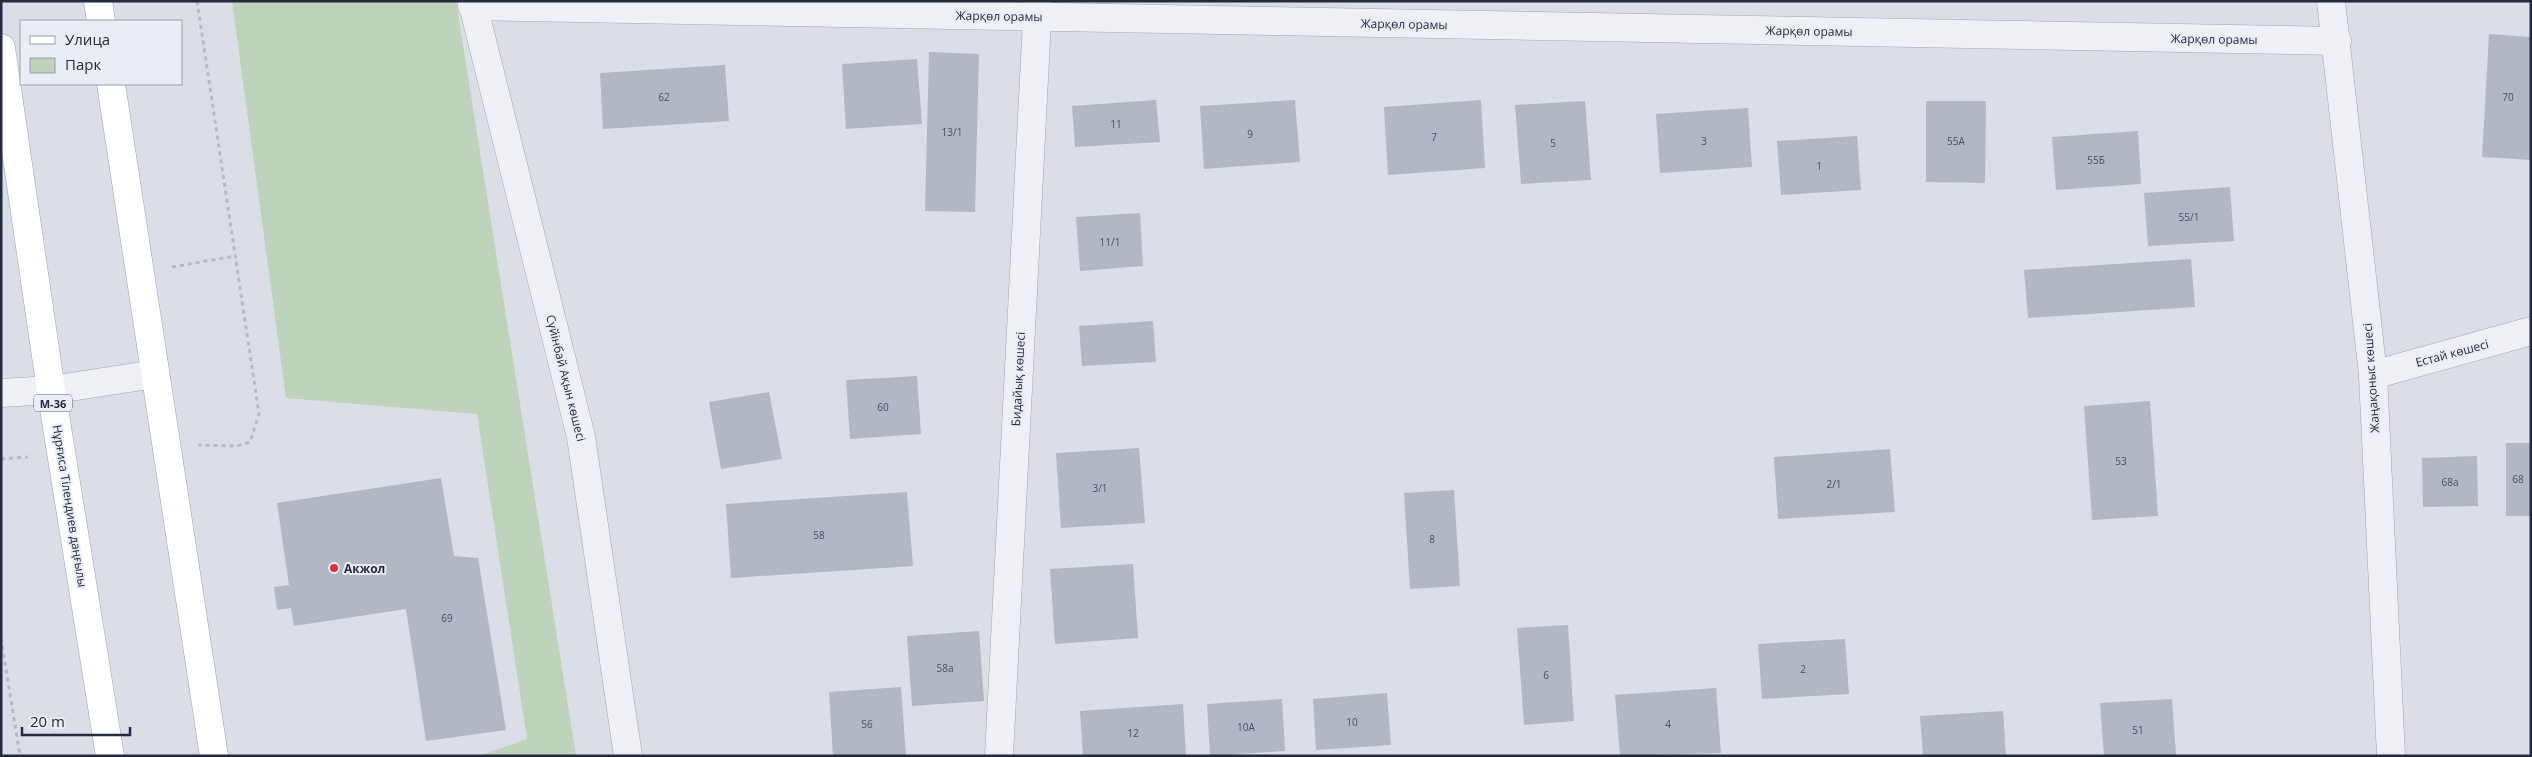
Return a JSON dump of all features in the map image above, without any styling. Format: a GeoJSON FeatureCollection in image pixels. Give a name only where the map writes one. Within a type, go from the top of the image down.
{"type":"FeatureCollection","features":[{"type":"Feature","properties":{"kind":"main road"},"geometry":{"type":"LineString","coordinates":[[98,1],[101,20]]}},
{"type":"Feature","properties":{"kind":"main road","name":"Нұрғиса Тілендиев даңғылы"},"geometry":{"type":"LineString","coordinates":[[1,48],[51,390],[110,756]]}},
{"type":"Feature","properties":{"kind":"main road"},"geometry":{"type":"LineString","coordinates":[[111,85],[214,756]]}},
{"type":"Feature","properties":{"kind":"street","name":"Жаңақоныс көшесі"},"geometry":{"type":"LineString","coordinates":[[2331,1],[2373,374],[2391,756]]}},
{"type":"Feature","properties":{"kind":"street","name":"Жарқөл орамы"},"geometry":{"type":"LineString","coordinates":[[472,4],[1038,9],[2337,41]]}},
{"type":"Feature","properties":{"kind":"street","name":"Сүйінбай Ақын көшесі"},"geometry":{"type":"LineString","coordinates":[[472,4],[581,437],[628,756]]}},
{"type":"Feature","properties":{"kind":"street","name":"Бидайық көшесі"},"geometry":{"type":"LineString","coordinates":[[999,756],[1038,9]]}},
{"type":"Feature","properties":{"kind":"street","name":"Естай көшесі"},"geometry":{"type":"LineString","coordinates":[[2373,374],[2531,331]]}},
{"type":"Feature","properties":{"kind":"street"},"geometry":{"type":"LineString","coordinates":[[1,393],[51,390],[155,374]]}},
{"type":"Feature","properties":{"kind":"path"},"geometry":{"type":"LineString","coordinates":[[166,446],[237,446],[250,442],[260,414],[197,1]]}},
{"type":"Feature","properties":{"kind":"path"},"geometry":{"type":"LineString","coordinates":[[140,273],[235,256]]}},
{"type":"Feature","properties":{"kind":"path"},"geometry":{"type":"LineString","coordinates":[[1,638],[20,756]]}},
{"type":"Feature","properties":{"kind":"green space"},"geometry":{"type":"Polygon","coordinates":[[[232,1],[456,1],[576,756],[479,756],[527,739],[477,414],[286,398],[232,1]]]}},
{"type":"Feature","properties":{"kind":"building"},"geometry":{"type":"Polygon","coordinates":[[[2489,34],[2531,37],[2531,160],[2482,157],[2489,34]]]}},
{"type":"Feature","properties":{"kind":"building"},"geometry":{"type":"Polygon","coordinates":[[[929,52],[979,54],[975,212],[925,211],[929,52]]]}},
{"type":"Feature","properties":{"kind":"building"},"geometry":{"type":"Polygon","coordinates":[[[917,59],[922,124],[846,129],[842,64],[917,59]]]}},
{"type":"Feature","properties":{"kind":"building"},"geometry":{"type":"Polygon","coordinates":[[[725,65],[729,121],[603,129],[600,73],[725,65]]]}},
{"type":"Feature","properties":{"kind":"building"},"geometry":{"type":"Polygon","coordinates":[[[1156,100],[1160,142],[1075,147],[1072,106],[1156,100]]]}},
{"type":"Feature","properties":{"kind":"building"},"geometry":{"type":"Polygon","coordinates":[[[1295,100],[1300,162],[1204,169],[1200,106],[1295,100]]]}},
{"type":"Feature","properties":{"kind":"building"},"geometry":{"type":"Polygon","coordinates":[[[1481,100],[1485,168],[1388,175],[1384,107],[1481,100]]]}},
{"type":"Feature","properties":{"kind":"building"},"geometry":{"type":"Polygon","coordinates":[[[1585,101],[1591,180],[1521,184],[1515,105],[1585,101]]]}},
{"type":"Feature","properties":{"kind":"building"},"geometry":{"type":"Polygon","coordinates":[[[1926,101],[1986,101],[1985,183],[1926,182],[1926,101]]]}},
{"type":"Feature","properties":{"kind":"building"},"geometry":{"type":"Polygon","coordinates":[[[1748,108],[1752,167],[1660,173],[1656,114],[1748,108]]]}},
{"type":"Feature","properties":{"kind":"building"},"geometry":{"type":"Polygon","coordinates":[[[2138,131],[2141,184],[2056,190],[2052,137],[2138,131]]]}},
{"type":"Feature","properties":{"kind":"building"},"geometry":{"type":"Polygon","coordinates":[[[1857,136],[1861,190],[1781,195],[1777,141],[1857,136]]]}},
{"type":"Feature","properties":{"kind":"building"},"geometry":{"type":"Polygon","coordinates":[[[2230,187],[2234,241],[2148,246],[2144,193],[2230,187]]]}},
{"type":"Feature","properties":{"kind":"building"},"geometry":{"type":"Polygon","coordinates":[[[1140,213],[1143,266],[1080,271],[1076,217],[1140,213]]]}},
{"type":"Feature","properties":{"kind":"building"},"geometry":{"type":"Polygon","coordinates":[[[2191,259],[2195,307],[2028,318],[2024,270],[2191,259]]]}},
{"type":"Feature","properties":{"kind":"building"},"geometry":{"type":"Polygon","coordinates":[[[1153,321],[1156,362],[1082,366],[1079,326],[1153,321]]]}},
{"type":"Feature","properties":{"kind":"building"},"geometry":{"type":"Polygon","coordinates":[[[917,376],[921,434],[850,439],[846,380],[917,376]]]}},
{"type":"Feature","properties":{"kind":"building"},"geometry":{"type":"Polygon","coordinates":[[[769,392],[782,459],[721,469],[709,402],[769,392]]]}},
{"type":"Feature","properties":{"kind":"building"},"geometry":{"type":"Polygon","coordinates":[[[2150,401],[2158,516],[2092,520],[2084,406],[2150,401]]]}},
{"type":"Feature","properties":{"kind":"building"},"geometry":{"type":"Polygon","coordinates":[[[2506,443],[2531,443],[2531,516],[2506,516],[2506,443]]]}},
{"type":"Feature","properties":{"kind":"building"},"geometry":{"type":"Polygon","coordinates":[[[1139,448],[1145,523],[1061,528],[1056,453],[1139,448]]]}},
{"type":"Feature","properties":{"kind":"building"},"geometry":{"type":"Polygon","coordinates":[[[1890,449],[1895,512],[1778,519],[1774,457],[1890,449]]]}},
{"type":"Feature","properties":{"kind":"building"},"geometry":{"type":"Polygon","coordinates":[[[2477,456],[2478,506],[2423,507],[2422,458],[2477,456]]]}},
{"type":"Feature","properties":{"kind":"building"},"geometry":{"type":"Polygon","coordinates":[[[441,478],[454,556],[478,558],[506,730],[426,741],[406,609],[294,626],[291,608],[277,610],[274,587],[289,585],[277,503],[441,478]]]}},
{"type":"Feature","properties":{"kind":"building"},"geometry":{"type":"Polygon","coordinates":[[[1454,490],[1460,586],[1410,589],[1404,493],[1454,490]]]}},
{"type":"Feature","properties":{"kind":"building"},"geometry":{"type":"Polygon","coordinates":[[[907,492],[913,566],[731,578],[726,504],[907,492]]]}},
{"type":"Feature","properties":{"kind":"building"},"geometry":{"type":"Polygon","coordinates":[[[1133,564],[1138,638],[1055,644],[1050,569],[1133,564]]]}},
{"type":"Feature","properties":{"kind":"building"},"geometry":{"type":"Polygon","coordinates":[[[1568,625],[1574,721],[1524,725],[1517,628],[1568,625]]]}},
{"type":"Feature","properties":{"kind":"building"},"geometry":{"type":"Polygon","coordinates":[[[979,631],[984,701],[912,706],[907,636],[979,631]]]}},
{"type":"Feature","properties":{"kind":"building"},"geometry":{"type":"Polygon","coordinates":[[[1845,639],[1849,694],[1762,699],[1758,644],[1845,639]]]}},
{"type":"Feature","properties":{"kind":"building"},"geometry":{"type":"Polygon","coordinates":[[[901,687],[906,756],[833,756],[829,692],[901,687]]]}},
{"type":"Feature","properties":{"kind":"building"},"geometry":{"type":"Polygon","coordinates":[[[1716,688],[1721,753],[1620,756],[1615,695],[1716,688]]]}},
{"type":"Feature","properties":{"kind":"building"},"geometry":{"type":"Polygon","coordinates":[[[1387,693],[1391,745],[1316,750],[1313,699],[1387,693]]]}},
{"type":"Feature","properties":{"kind":"building"},"geometry":{"type":"Polygon","coordinates":[[[1282,699],[1285,751],[1210,756],[1207,704],[1282,699]]]}},
{"type":"Feature","properties":{"kind":"building"},"geometry":{"type":"Polygon","coordinates":[[[2172,699],[2176,756],[2104,756],[2100,703],[2172,699]]]}},
{"type":"Feature","properties":{"kind":"building"},"geometry":{"type":"Polygon","coordinates":[[[1183,704],[1186,756],[1083,756],[1080,711],[1183,704]]]}},
{"type":"Feature","properties":{"kind":"building"},"geometry":{"type":"Polygon","coordinates":[[[2003,711],[2006,756],[1923,756],[1920,716],[2003,711]]]}},
{"type":"Feature","properties":{"kind":"place","name":"Акжол"},"geometry":{"type":"Point","coordinates":[334,568]}}]}
